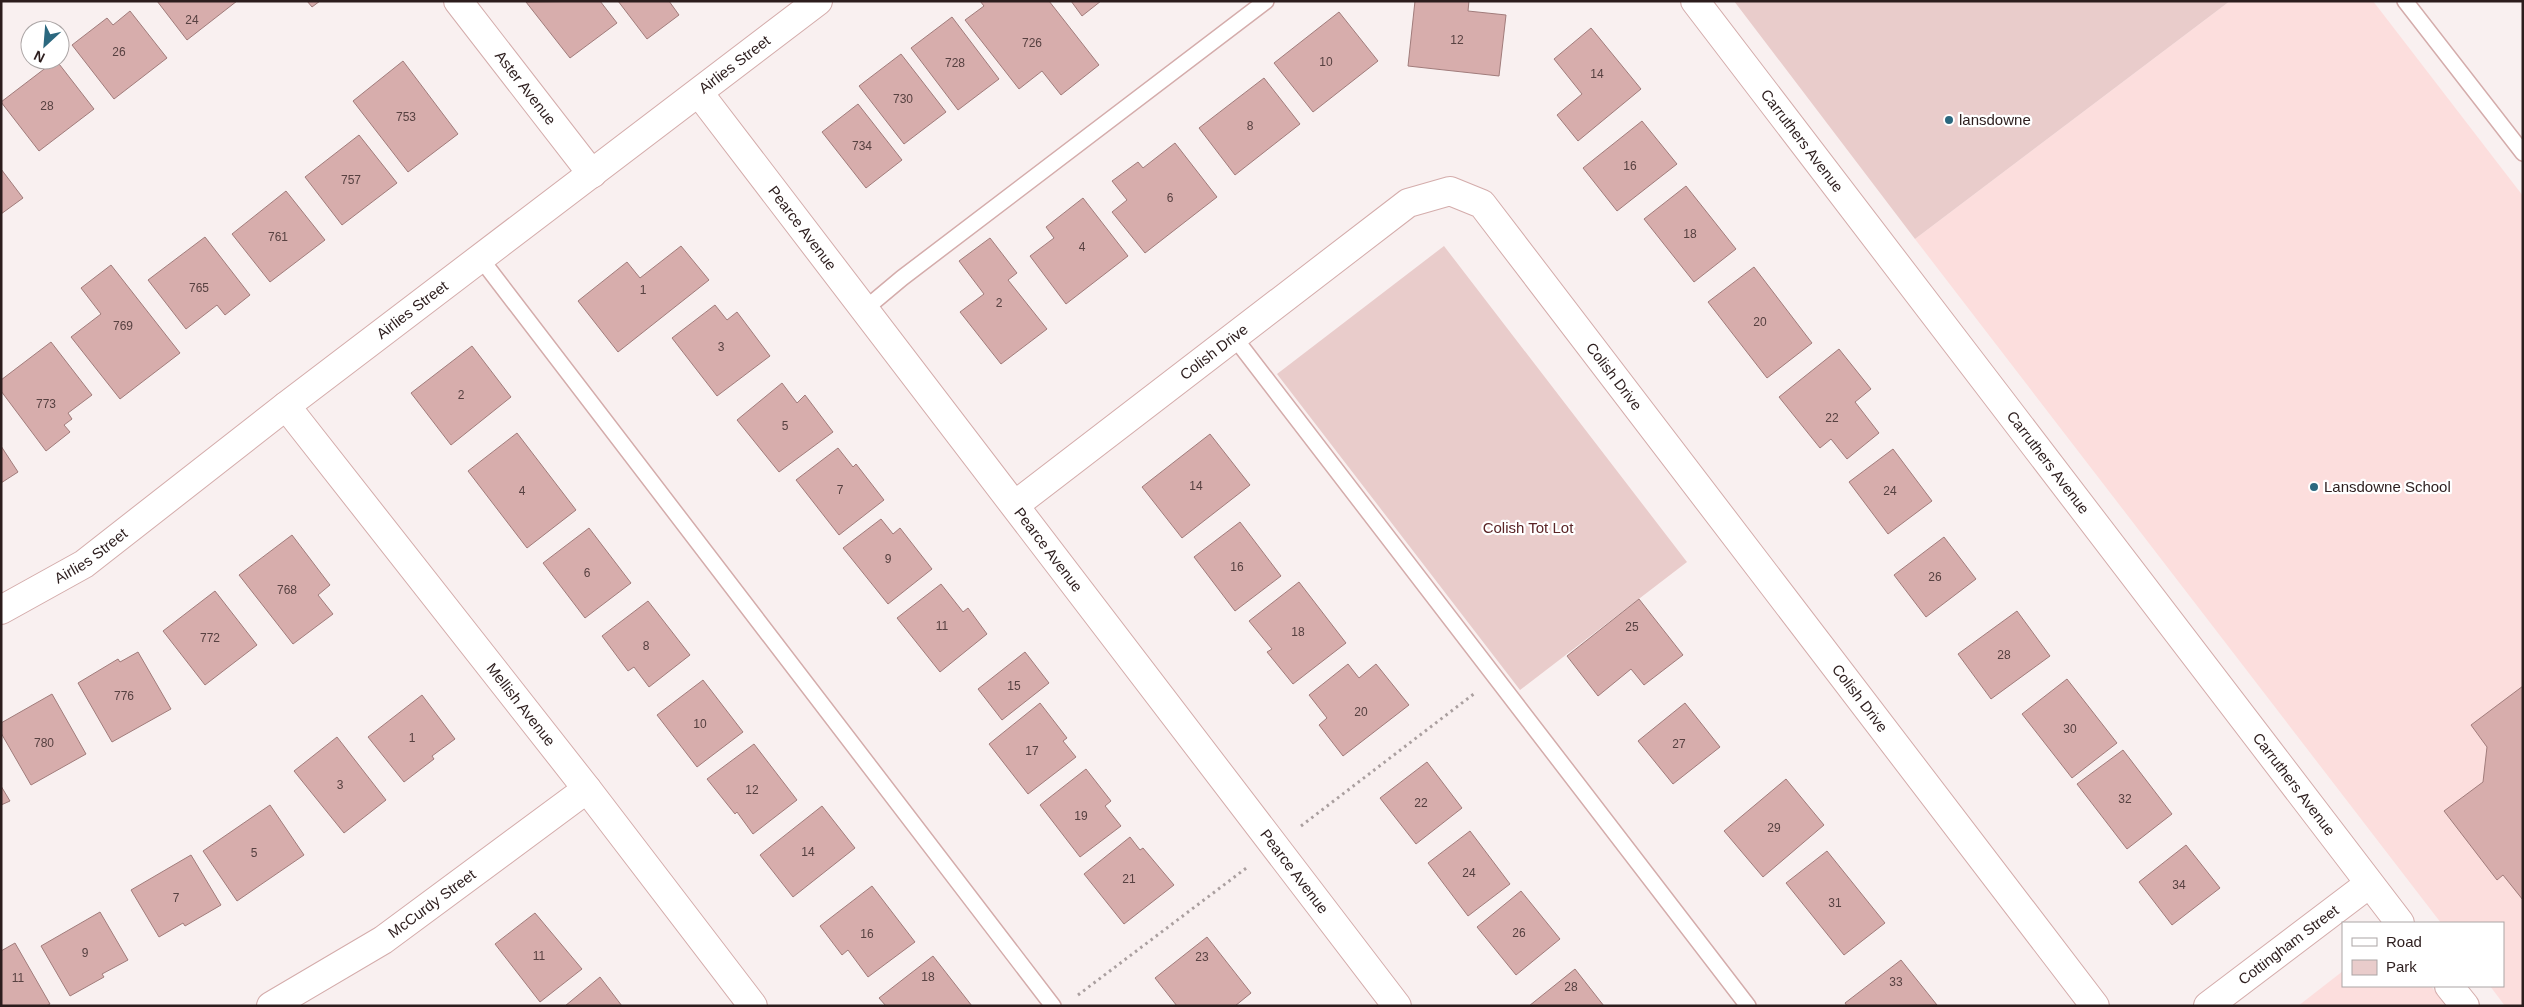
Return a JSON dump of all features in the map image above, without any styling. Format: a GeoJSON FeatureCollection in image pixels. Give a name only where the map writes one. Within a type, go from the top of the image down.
{"type":"FeatureCollection","features":[{"type":"Feature","properties":{"kind":"street","name":"Aster Avenue"},"geometry":{"type":"LineString","coordinates":[[458,1],[592,174]]}},
{"type":"Feature","properties":{"kind":"street","name":"Airlies Street"},"geometry":{"type":"LineString","coordinates":[[1,610],[84,564],[286,406],[818,1]]}},
{"type":"Feature","properties":{"kind":"street","name":"Carruthers Avenue"},"geometry":{"type":"LineString","coordinates":[[1695,1],[2399,922]]}},
{"type":"Feature","properties":{"kind":"street","name":"Pearce Avenue"},"geometry":{"type":"LineString","coordinates":[[699,93],[1397,1006]]}},
{"type":"Feature","properties":{"kind":"street","name":"Colish Drive"},"geometry":{"type":"LineString","coordinates":[[1015,505],[1408,203],[1450,191],[1482,204],[2095,1006]]}},
{"type":"Feature","properties":{"kind":"street","name":"Mellish Avenue"},"geometry":{"type":"LineString","coordinates":[[286,406],[587,789],[753,1006]]}},
{"type":"Feature","properties":{"kind":"street","name":"McCurdy Street"},"geometry":{"type":"LineString","coordinates":[[271,1006],[383,940],[587,789]]}},
{"type":"Feature","properties":{"kind":"street","name":"Cottingham Street"},"geometry":{"type":"LineString","coordinates":[[2208,1006],[2369,884]]}},
{"type":"Feature","properties":{"kind":"street"},"geometry":{"type":"LineString","coordinates":[[2450,987],[2465,1006]]}},
{"type":"Feature","properties":{"kind":"lane"},"geometry":{"type":"LineString","coordinates":[[865,309],[902,278],[1266,1]]}},
{"type":"Feature","properties":{"kind":"lane"},"geometry":{"type":"LineString","coordinates":[[2405,1],[2523,154]]}},
{"type":"Feature","properties":{"kind":"lane"},"geometry":{"type":"LineString","coordinates":[[481,259],[1053,1006]]}},
{"type":"Feature","properties":{"kind":"lane"},"geometry":{"type":"LineString","coordinates":[[1234,337],[1748,1006]]}},
{"type":"Feature","properties":{"kind":"shaded area","name":"Lansdowne School"},"geometry":{"type":"Polygon","coordinates":[[[2230,1],[2373,1],[2523,196],[2523,1006],[2505,1006],[2491,987],[2504,987],[2504,922],[2440,922],[1915,239],[2230,1]]]}},
{"type":"Feature","properties":{"kind":"shaded area"},"geometry":{"type":"Polygon","coordinates":[[[2342,972],[2342,987],[2432,987],[2446,1006],[2298,1006],[2342,972]]]}},
{"type":"Feature","properties":{"kind":"green space","name":"lansdowne"},"geometry":{"type":"Polygon","coordinates":[[[1734,1],[2230,1],[1915,239],[1734,1]]]}},
{"type":"Feature","properties":{"kind":"green space","name":"Colish Tot Lot"},"geometry":{"type":"Polygon","coordinates":[[[1444,246],[1687,562],[1520,690],[1277,374],[1444,246]]]}},
{"type":"Feature","properties":{"kind":"building"},"geometry":{"type":"Polygon","coordinates":[[[157,1],[237,1],[187,40],[157,1]]]}},
{"type":"Feature","properties":{"kind":"building"},"geometry":{"type":"Polygon","coordinates":[[[307,1],[320,1],[312,7],[307,1]]]}},
{"type":"Feature","properties":{"kind":"building"},"geometry":{"type":"Polygon","coordinates":[[[600,1],[617,23],[570,58],[526,2],[600,1]]]}},
{"type":"Feature","properties":{"kind":"building"},"geometry":{"type":"Polygon","coordinates":[[[618,1],[669,1],[679,15],[647,39],[618,1]]]}},
{"type":"Feature","properties":{"kind":"building"},"geometry":{"type":"Polygon","coordinates":[[[980,1],[1049,1],[1099,65],[1061,95],[1042,71],[1019,89],[965,20],[984,6],[980,1]]]}},
{"type":"Feature","properties":{"kind":"building"},"geometry":{"type":"Polygon","coordinates":[[[1071,1],[1101,1],[1082,16],[1071,1]]]}},
{"type":"Feature","properties":{"kind":"building"},"geometry":{"type":"Polygon","coordinates":[[[1415,1],[1469,1],[1468,11],[1506,15],[1499,76],[1408,66],[1415,1]]]}},
{"type":"Feature","properties":{"kind":"building"},"geometry":{"type":"Polygon","coordinates":[[[130,11],[167,58],[114,99],[72,45],[107,18],[113,25],[130,11]]]}},
{"type":"Feature","properties":{"kind":"building"},"geometry":{"type":"Polygon","coordinates":[[[1339,12],[1378,61],[1313,112],[1274,63],[1339,12]]]}},
{"type":"Feature","properties":{"kind":"building"},"geometry":{"type":"Polygon","coordinates":[[[952,17],[999,79],[958,110],[911,48],[952,17]]]}},
{"type":"Feature","properties":{"kind":"building"},"geometry":{"type":"Polygon","coordinates":[[[1591,28],[1641,89],[1578,141],[1557,115],[1582,94],[1554,59],[1591,28]]]}},
{"type":"Feature","properties":{"kind":"building"},"geometry":{"type":"Polygon","coordinates":[[[901,54],[946,112],[904,144],[859,86],[901,54]]]}},
{"type":"Feature","properties":{"kind":"building"},"geometry":{"type":"Polygon","coordinates":[[[403,61],[458,134],[408,172],[353,101],[403,61]]]}},
{"type":"Feature","properties":{"kind":"building"},"geometry":{"type":"Polygon","coordinates":[[[43,70],[64,70],[94,109],[39,151],[1,102],[43,70]]]}},
{"type":"Feature","properties":{"kind":"building"},"geometry":{"type":"Polygon","coordinates":[[[1264,78],[1300,124],[1235,175],[1199,128],[1264,78]]]}},
{"type":"Feature","properties":{"kind":"building"},"geometry":{"type":"Polygon","coordinates":[[[858,104],[902,160],[866,188],[822,132],[858,104]]]}},
{"type":"Feature","properties":{"kind":"building"},"geometry":{"type":"Polygon","coordinates":[[[1642,121],[1677,164],[1617,211],[1583,168],[1642,121]]]}},
{"type":"Feature","properties":{"kind":"building"},"geometry":{"type":"Polygon","coordinates":[[[359,135],[397,183],[342,225],[305,177],[359,135]]]}},
{"type":"Feature","properties":{"kind":"building"},"geometry":{"type":"Polygon","coordinates":[[[1175,143],[1217,197],[1145,253],[1112,212],[1127,200],[1112,181],[1138,162],[1143,168],[1175,143]]]}},
{"type":"Feature","properties":{"kind":"building"},"geometry":{"type":"Polygon","coordinates":[[[1,169],[23,198],[1,214],[1,169]]]}},
{"type":"Feature","properties":{"kind":"building"},"geometry":{"type":"Polygon","coordinates":[[[1686,186],[1736,249],[1694,282],[1644,219],[1686,186]]]}},
{"type":"Feature","properties":{"kind":"building"},"geometry":{"type":"Polygon","coordinates":[[[286,191],[325,240],[270,282],[232,234],[286,191]]]}},
{"type":"Feature","properties":{"kind":"building"},"geometry":{"type":"Polygon","coordinates":[[[1083,198],[1128,256],[1066,304],[1030,256],[1054,238],[1046,227],[1083,198]]]}},
{"type":"Feature","properties":{"kind":"building"},"geometry":{"type":"Polygon","coordinates":[[[205,237],[250,295],[225,315],[217,305],[186,329],[148,280],[205,237]]]}},
{"type":"Feature","properties":{"kind":"building"},"geometry":{"type":"Polygon","coordinates":[[[990,238],[1017,273],[1008,280],[1047,329],[1001,364],[960,312],[984,294],[959,261],[990,238]]]}},
{"type":"Feature","properties":{"kind":"building"},"geometry":{"type":"Polygon","coordinates":[[[681,246],[709,280],[618,352],[578,301],[627,262],[640,278],[681,246]]]}},
{"type":"Feature","properties":{"kind":"building"},"geometry":{"type":"Polygon","coordinates":[[[111,265],[180,353],[120,399],[71,337],[101,314],[81,288],[111,265]]]}},
{"type":"Feature","properties":{"kind":"building"},"geometry":{"type":"Polygon","coordinates":[[[1754,267],[1812,343],[1767,378],[1708,302],[1754,267]]]}},
{"type":"Feature","properties":{"kind":"building"},"geometry":{"type":"Polygon","coordinates":[[[715,305],[727,320],[737,312],[770,356],[717,396],[672,338],[715,305]]]}},
{"type":"Feature","properties":{"kind":"building"},"geometry":{"type":"Polygon","coordinates":[[[51,342],[92,395],[68,413],[72,419],[64,425],[70,432],[46,451],[1,391],[1,380],[51,342]]]}},
{"type":"Feature","properties":{"kind":"building"},"geometry":{"type":"Polygon","coordinates":[[[472,346],[511,397],[451,445],[411,393],[472,346]]]}},
{"type":"Feature","properties":{"kind":"building"},"geometry":{"type":"Polygon","coordinates":[[[1839,349],[1871,389],[1855,402],[1879,433],[1847,459],[1831,439],[1820,448],[1779,397],[1839,349]]]}},
{"type":"Feature","properties":{"kind":"building"},"geometry":{"type":"Polygon","coordinates":[[[782,383],[797,403],[805,395],[833,432],[779,472],[737,420],[782,383]]]}},
{"type":"Feature","properties":{"kind":"building"},"geometry":{"type":"Polygon","coordinates":[[[517,433],[576,510],[527,548],[468,471],[517,433]]]}},
{"type":"Feature","properties":{"kind":"building"},"geometry":{"type":"Polygon","coordinates":[[[1210,434],[1250,485],[1182,538],[1142,487],[1210,434]]]}},
{"type":"Feature","properties":{"kind":"building"},"geometry":{"type":"Polygon","coordinates":[[[1,446],[18,472],[1,483],[1,446]]]}},
{"type":"Feature","properties":{"kind":"building"},"geometry":{"type":"Polygon","coordinates":[[[838,448],[853,467],[856,464],[884,500],[839,535],[796,480],[838,448]]]}},
{"type":"Feature","properties":{"kind":"building"},"geometry":{"type":"Polygon","coordinates":[[[1893,449],[1932,501],[1888,534],[1849,482],[1893,449]]]}},
{"type":"Feature","properties":{"kind":"building"},"geometry":{"type":"Polygon","coordinates":[[[881,519],[893,534],[900,528],[932,569],[888,604],[843,548],[881,519]]]}},
{"type":"Feature","properties":{"kind":"building"},"geometry":{"type":"Polygon","coordinates":[[[1240,522],[1281,576],[1235,611],[1194,557],[1240,522]]]}},
{"type":"Feature","properties":{"kind":"building"},"geometry":{"type":"Polygon","coordinates":[[[589,528],[631,583],[585,618],[543,563],[589,528]]]}},
{"type":"Feature","properties":{"kind":"building"},"geometry":{"type":"Polygon","coordinates":[[[292,535],[330,585],[318,595],[333,614],[293,644],[239,575],[292,535]]]}},
{"type":"Feature","properties":{"kind":"building"},"geometry":{"type":"Polygon","coordinates":[[[1944,537],[1976,579],[1926,617],[1894,575],[1944,537]]]}},
{"type":"Feature","properties":{"kind":"building"},"geometry":{"type":"Polygon","coordinates":[[[1299,582],[1346,643],[1293,684],[1267,652],[1272,649],[1249,621],[1299,582]]]}},
{"type":"Feature","properties":{"kind":"building"},"geometry":{"type":"Polygon","coordinates":[[[941,584],[963,612],[968,608],[987,634],[940,672],[897,618],[941,584]]]}},
{"type":"Feature","properties":{"kind":"building"},"geometry":{"type":"Polygon","coordinates":[[[215,591],[257,645],[205,685],[163,631],[215,591]]]}},
{"type":"Feature","properties":{"kind":"building"},"geometry":{"type":"Polygon","coordinates":[[[1639,599],[1683,655],[1644,685],[1631,669],[1598,696],[1567,656],[1639,599]]]}},
{"type":"Feature","properties":{"kind":"building"},"geometry":{"type":"Polygon","coordinates":[[[648,601],[690,655],[649,687],[634,667],[628,671],[602,636],[648,601]]]}},
{"type":"Feature","properties":{"kind":"building"},"geometry":{"type":"Polygon","coordinates":[[[2017,611],[2050,656],[1991,699],[1958,654],[2017,611]]]}},
{"type":"Feature","properties":{"kind":"building"},"geometry":{"type":"Polygon","coordinates":[[[138,652],[171,709],[112,742],[78,683],[118,659],[120,662],[138,652]]]}},
{"type":"Feature","properties":{"kind":"building"},"geometry":{"type":"Polygon","coordinates":[[[1025,652],[1049,683],[1002,720],[978,689],[1025,652]]]}},
{"type":"Feature","properties":{"kind":"building"},"geometry":{"type":"Polygon","coordinates":[[[1348,664],[1359,678],[1376,664],[1409,705],[1343,756],[1319,725],[1327,718],[1309,695],[1348,664]]]}},
{"type":"Feature","properties":{"kind":"building"},"geometry":{"type":"Polygon","coordinates":[[[2067,679],[2117,743],[2072,778],[2022,714],[2067,679]]]}},
{"type":"Feature","properties":{"kind":"building"},"geometry":{"type":"Polygon","coordinates":[[[703,680],[743,732],[697,767],[657,715],[703,680]]]}},
{"type":"Feature","properties":{"kind":"building"},"geometry":{"type":"Polygon","coordinates":[[[2523,686],[2523,900],[2503,875],[2497,880],[2444,811],[2483,782],[2487,747],[2471,725],[2523,686]]]}},
{"type":"Feature","properties":{"kind":"building"},"geometry":{"type":"Polygon","coordinates":[[[52,694],[86,754],[31,785],[1,733],[1,723],[52,694]]]}},
{"type":"Feature","properties":{"kind":"building"},"geometry":{"type":"Polygon","coordinates":[[[422,695],[455,739],[432,756],[434,759],[404,782],[368,737],[422,695]]]}},
{"type":"Feature","properties":{"kind":"building"},"geometry":{"type":"Polygon","coordinates":[[[1040,703],[1067,738],[1063,741],[1076,757],[1028,794],[989,744],[1040,703]]]}},
{"type":"Feature","properties":{"kind":"building"},"geometry":{"type":"Polygon","coordinates":[[[1685,703],[1720,747],[1673,784],[1638,741],[1685,703]]]}},
{"type":"Feature","properties":{"kind":"building"},"geometry":{"type":"Polygon","coordinates":[[[337,737],[386,800],[344,833],[294,771],[337,737]]]}},
{"type":"Feature","properties":{"kind":"building"},"geometry":{"type":"Polygon","coordinates":[[[754,744],[797,800],[753,834],[737,812],[735,814],[707,779],[754,744]]]}},
{"type":"Feature","properties":{"kind":"building"},"geometry":{"type":"Polygon","coordinates":[[[2123,750],[2172,814],[2127,849],[2077,784],[2123,750]]]}},
{"type":"Feature","properties":{"kind":"building"},"geometry":{"type":"Polygon","coordinates":[[[1427,762],[1462,808],[1416,844],[1380,798],[1427,762]]]}},
{"type":"Feature","properties":{"kind":"building"},"geometry":{"type":"Polygon","coordinates":[[[1086,769],[1111,801],[1105,806],[1121,826],[1080,857],[1040,805],[1086,769]]]}},
{"type":"Feature","properties":{"kind":"building"},"geometry":{"type":"Polygon","coordinates":[[[1786,779],[1824,825],[1763,877],[1724,831],[1786,779]]]}},
{"type":"Feature","properties":{"kind":"building"},"geometry":{"type":"Polygon","coordinates":[[[1,786],[10,801],[1,805],[1,786]]]}},
{"type":"Feature","properties":{"kind":"building"},"geometry":{"type":"Polygon","coordinates":[[[270,805],[304,855],[237,901],[203,851],[270,805]]]}},
{"type":"Feature","properties":{"kind":"building"},"geometry":{"type":"Polygon","coordinates":[[[822,806],[855,848],[793,897],[760,855],[822,806]]]}},
{"type":"Feature","properties":{"kind":"building"},"geometry":{"type":"Polygon","coordinates":[[[1470,831],[1510,884],[1468,916],[1428,863],[1470,831]]]}},
{"type":"Feature","properties":{"kind":"building"},"geometry":{"type":"Polygon","coordinates":[[[1130,837],[1140,850],[1143,848],[1174,885],[1124,924],[1084,874],[1130,837]]]}},
{"type":"Feature","properties":{"kind":"building"},"geometry":{"type":"Polygon","coordinates":[[[2186,845],[2220,888],[2172,925],[2139,882],[2186,845]]]}},
{"type":"Feature","properties":{"kind":"building"},"geometry":{"type":"Polygon","coordinates":[[[1827,851],[1885,923],[1844,955],[1786,883],[1827,851]]]}},
{"type":"Feature","properties":{"kind":"building"},"geometry":{"type":"Polygon","coordinates":[[[191,855],[221,905],[185,926],[183,923],[159,937],[131,890],[191,855]]]}},
{"type":"Feature","properties":{"kind":"building"},"geometry":{"type":"Polygon","coordinates":[[[872,886],[915,942],[868,977],[848,950],[842,955],[820,926],[872,886]]]}},
{"type":"Feature","properties":{"kind":"building"},"geometry":{"type":"Polygon","coordinates":[[[1521,891],[1560,939],[1516,975],[1477,927],[1521,891]]]}},
{"type":"Feature","properties":{"kind":"building"},"geometry":{"type":"Polygon","coordinates":[[[100,912],[128,960],[102,974],[104,977],[70,996],[41,946],[100,912]]]}},
{"type":"Feature","properties":{"kind":"building"},"geometry":{"type":"Polygon","coordinates":[[[535,913],[582,969],[540,1002],[495,944],[535,913]]]}},
{"type":"Feature","properties":{"kind":"building"},"geometry":{"type":"Polygon","coordinates":[[[1207,937],[1251,993],[1235,1006],[1177,1006],[1155,978],[1207,937]]]}},
{"type":"Feature","properties":{"kind":"building"},"geometry":{"type":"Polygon","coordinates":[[[15,943],[50,1004],[46,1006],[1,1006],[1,951],[15,943]]]}},
{"type":"Feature","properties":{"kind":"building"},"geometry":{"type":"Polygon","coordinates":[[[933,956],[972,1006],[886,1006],[879,998],[933,956]]]}},
{"type":"Feature","properties":{"kind":"building"},"geometry":{"type":"Polygon","coordinates":[[[1901,960],[1937,1005],[1847,1006],[1845,1003],[1901,960]]]}},
{"type":"Feature","properties":{"kind":"building"},"geometry":{"type":"Polygon","coordinates":[[[1575,969],[1604,1006],[1529,1006],[1575,969]]]}},
{"type":"Feature","properties":{"kind":"building"},"geometry":{"type":"Polygon","coordinates":[[[600,977],[622,1006],[565,1006],[600,977]]]}},
{"type":"Feature","properties":{"kind":"place","name":"lansdowne"},"geometry":{"type":"Point","coordinates":[1949,120]}},
{"type":"Feature","properties":{"kind":"place","name":"Lansdowne School"},"geometry":{"type":"Point","coordinates":[2314,487]}}]}
